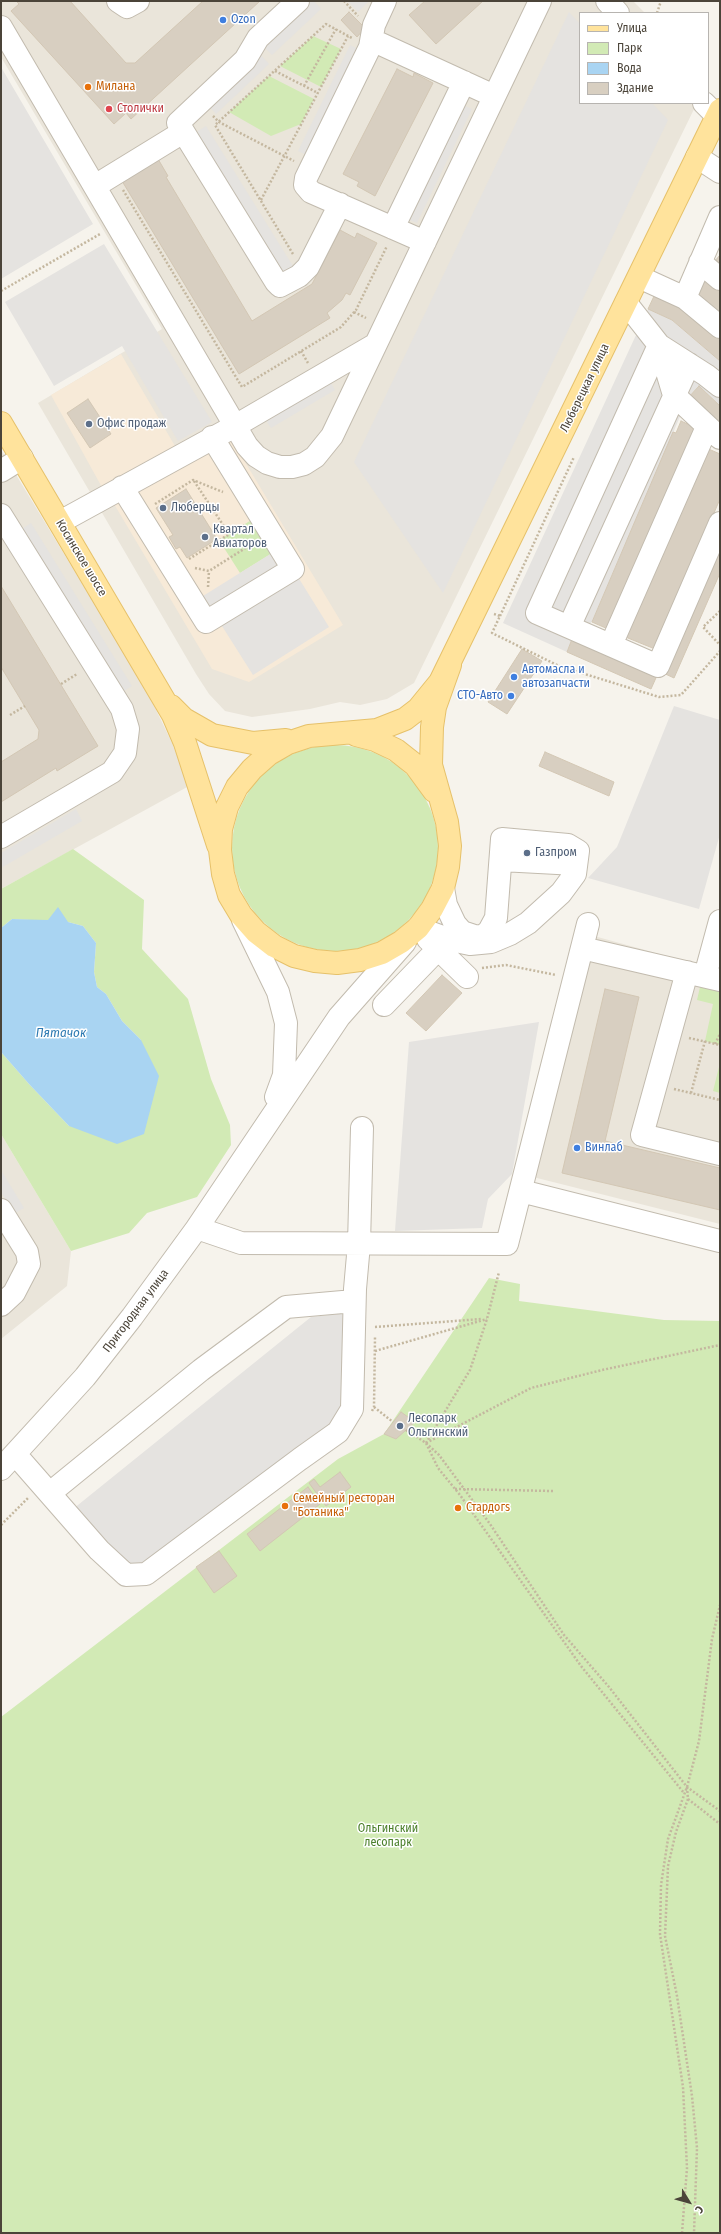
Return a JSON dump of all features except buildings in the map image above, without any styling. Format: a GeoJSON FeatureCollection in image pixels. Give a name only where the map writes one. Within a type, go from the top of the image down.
{"type":"FeatureCollection","features":[{"type":"Feature","properties":{"kind":"main road","name":"Люберецкая улица"},"geometry":{"type":"LineString","coordinates":[[450,665],[697,157],[715,112]]}},
{"type":"Feature","properties":{"kind":"main road","name":"Косинское шоссе"},"geometry":{"type":"LineString","coordinates":[[1,423],[161,692],[185,743],[220,850]]}},
{"type":"Feature","properties":{"kind":"main road"},"geometry":{"type":"LineString","coordinates":[[450,665],[435,707],[432,727],[431,765],[447,822],[450,846],[448,867],[443,888],[432,909],[418,928],[401,942],[382,953],[360,960],[337,963],[315,962],[294,956],[274,946],[256,932],[241,915],[230,895],[222,874],[220,850],[223,821],[237,787],[252,769],[269,754],[288,743],[309,736],[377,730],[405,719],[430,696],[450,665]]}},
{"type":"Feature","properties":{"kind":"main road","name":"Косинское шоссе"},"geometry":{"type":"LineString","coordinates":[[161,692],[184,719],[212,735],[253,744],[272,743],[309,736]]}},
{"type":"Feature","properties":{"kind":"main road"},"geometry":{"type":"LineString","coordinates":[[332,733],[354,734],[368,738],[396,750],[415,765],[430,782],[441,802]]}},
{"type":"Feature","properties":{"kind":"street"},"geometry":{"type":"LineString","coordinates":[[118,1],[127,7],[138,1]]}},
{"type":"Feature","properties":{"kind":"street"},"geometry":{"type":"LineString","coordinates":[[298,1],[258,38],[245,60],[178,123],[276,282],[280,286],[286,285],[304,272],[340,204]]}},
{"type":"Feature","properties":{"kind":"street"},"geometry":{"type":"LineString","coordinates":[[385,1],[374,25],[371,44],[310,170],[305,185],[311,192],[425,242]]}},
{"type":"Feature","properties":{"kind":"street"},"geometry":{"type":"LineString","coordinates":[[1,27],[235,426],[256,456],[267,463],[286,467],[304,464],[315,457],[332,436],[540,1]]}},
{"type":"Feature","properties":{"kind":"street"},"geometry":{"type":"LineString","coordinates":[[607,1],[617,12]]}},
{"type":"Feature","properties":{"kind":"street"},"geometry":{"type":"LineString","coordinates":[[371,44],[464,82],[494,96]]}},
{"type":"Feature","properties":{"kind":"street"},"geometry":{"type":"LineString","coordinates":[[395,228],[464,82]]}},
{"type":"Feature","properties":{"kind":"street"},"geometry":{"type":"LineString","coordinates":[[95,186],[183,132]]}},
{"type":"Feature","properties":{"kind":"street"},"geometry":{"type":"LineString","coordinates":[[697,157],[720,172]]}},
{"type":"Feature","properties":{"kind":"street"},"geometry":{"type":"LineString","coordinates":[[685,298],[720,217]]}},
{"type":"Feature","properties":{"kind":"street"},"geometry":{"type":"LineString","coordinates":[[700,262],[720,279]]}},
{"type":"Feature","properties":{"kind":"street"},"geometry":{"type":"LineString","coordinates":[[639,277],[685,298],[720,327]]}},
{"type":"Feature","properties":{"kind":"street"},"geometry":{"type":"LineString","coordinates":[[626,303],[659,345],[720,386]]}},
{"type":"Feature","properties":{"kind":"street"},"geometry":{"type":"LineString","coordinates":[[60,522],[212,437],[235,426],[376,344]]}},
{"type":"Feature","properties":{"kind":"street"},"geometry":{"type":"LineString","coordinates":[[611,645],[713,436],[674,395],[659,345]]}},
{"type":"Feature","properties":{"kind":"street"},"geometry":{"type":"LineString","coordinates":[[659,345],[537,613],[658,666],[720,523]]}},
{"type":"Feature","properties":{"kind":"street"},"geometry":{"type":"LineString","coordinates":[[569,627],[689,364]]}},
{"type":"Feature","properties":{"kind":"street"},"geometry":{"type":"LineString","coordinates":[[122,487],[139,514],[177,567],[206,622],[292,569],[212,437]]}},
{"type":"Feature","properties":{"kind":"street"},"geometry":{"type":"LineString","coordinates":[[1,471],[22,458]]}},
{"type":"Feature","properties":{"kind":"street"},"geometry":{"type":"LineString","coordinates":[[1,515],[122,709],[128,729],[125,754],[112,772],[1,837]]}},
{"type":"Feature","properties":{"kind":"street"},"geometry":{"type":"LineString","coordinates":[[418,928],[451,940],[470,944],[491,942],[510,934],[528,923],[561,893],[575,874],[576,864],[501,860],[496,918],[493,925],[484,935],[477,937],[462,932],[450,916],[443,888]]}},
{"type":"Feature","properties":{"kind":"street"},"geometry":{"type":"LineString","coordinates":[[241,915],[278,992],[286,1023],[284,1074],[274,1101],[255,1140]]}},
{"type":"Feature","properties":{"kind":"street"},"geometry":{"type":"LineString","coordinates":[[720,921],[704,976],[670,1033],[642,1135],[720,1154]]}},
{"type":"Feature","properties":{"kind":"street"},"geometry":{"type":"LineString","coordinates":[[197,1228],[241,1243],[506,1244],[521,1191],[588,924]]}},
{"type":"Feature","properties":{"kind":"street"},"geometry":{"type":"LineString","coordinates":[[418,928],[464,974]]}},
{"type":"Feature","properties":{"kind":"street"},"geometry":{"type":"LineString","coordinates":[[255,1140],[339,1017],[418,928]]}},
{"type":"Feature","properties":{"kind":"street"},"geometry":{"type":"LineString","coordinates":[[582,948],[704,976]]}},
{"type":"Feature","properties":{"kind":"street"},"geometry":{"type":"LineString","coordinates":[[384,1005],[438,949]]}},
{"type":"Feature","properties":{"kind":"street"},"geometry":{"type":"LineString","coordinates":[[8,1462],[50,1493],[99,1550],[126,1575],[146,1574],[300,1458],[338,1432],[352,1409],[354,1301],[358,1244],[362,1128]]}},
{"type":"Feature","properties":{"kind":"street","name":"Пригородная улица"},"geometry":{"type":"LineString","coordinates":[[8,1462],[85,1377],[132,1317],[197,1228],[255,1140]]}},
{"type":"Feature","properties":{"kind":"street"},"geometry":{"type":"LineString","coordinates":[[521,1191],[720,1240]]}},
{"type":"Feature","properties":{"kind":"street"},"geometry":{"type":"LineString","coordinates":[[1,1210],[27,1252],[29,1264],[14,1293],[1,1305]]}},
{"type":"Feature","properties":{"kind":"street"},"geometry":{"type":"LineString","coordinates":[[50,1493],[201,1370],[286,1307],[354,1301]]}},
{"type":"Feature","properties":{"kind":"path"},"geometry":{"type":"LineString","coordinates":[[657,12],[661,1]]}},
{"type":"Feature","properties":{"kind":"path"},"geometry":{"type":"LineString","coordinates":[[304,272],[215,124],[326,24],[348,36],[371,44]]}},
{"type":"Feature","properties":{"kind":"path"},"geometry":{"type":"LineString","coordinates":[[304,86],[336,30]]}},
{"type":"Feature","properties":{"kind":"path"},"geometry":{"type":"LineString","coordinates":[[261,200],[348,36]]}},
{"type":"Feature","properties":{"kind":"path"},"geometry":{"type":"LineString","coordinates":[[275,71],[318,93]]}},
{"type":"Feature","properties":{"kind":"path"},"geometry":{"type":"LineString","coordinates":[[200,102],[219,122],[310,170]]}},
{"type":"Feature","properties":{"kind":"path"},"geometry":{"type":"LineString","coordinates":[[114,175],[242,387],[342,327],[354,312],[395,228]]}},
{"type":"Feature","properties":{"kind":"path"},"geometry":{"type":"LineString","coordinates":[[1,290],[104,232]]}},
{"type":"Feature","properties":{"kind":"path"},"geometry":{"type":"LineString","coordinates":[[354,312],[368,319]]}},
{"type":"Feature","properties":{"kind":"path"},"geometry":{"type":"LineString","coordinates":[[301,351],[311,367]]}},
{"type":"Feature","properties":{"kind":"path"},"geometry":{"type":"LineString","coordinates":[[193,480],[228,534]]}},
{"type":"Feature","properties":{"kind":"path"},"geometry":{"type":"LineString","coordinates":[[193,480],[215,488],[226,494]]}},
{"type":"Feature","properties":{"kind":"path"},"geometry":{"type":"LineString","coordinates":[[139,514],[193,480]]}},
{"type":"Feature","properties":{"kind":"path"},"geometry":{"type":"LineString","coordinates":[[177,567],[247,523]]}},
{"type":"Feature","properties":{"kind":"path"},"geometry":{"type":"LineString","coordinates":[[177,567],[208,571],[258,540]]}},
{"type":"Feature","properties":{"kind":"path"},"geometry":{"type":"LineString","coordinates":[[478,607],[500,616],[492,633],[559,666],[659,697],[681,696],[720,651]]}},
{"type":"Feature","properties":{"kind":"path"},"geometry":{"type":"LineString","coordinates":[[720,611],[703,627],[720,645]]}},
{"type":"Feature","properties":{"kind":"path"},"geometry":{"type":"LineString","coordinates":[[61,684],[81,672]]}},
{"type":"Feature","properties":{"kind":"path"},"geometry":{"type":"LineString","coordinates":[[10,715],[25,706]]}},
{"type":"Feature","properties":{"kind":"path"},"geometry":{"type":"LineString","coordinates":[[464,974],[506,965],[574,979]]}},
{"type":"Feature","properties":{"kind":"path"},"geometry":{"type":"LineString","coordinates":[[670,1033],[720,1045]]}},
{"type":"Feature","properties":{"kind":"path"},"geometry":{"type":"LineString","coordinates":[[715,1044],[720,1034]]}},
{"type":"Feature","properties":{"kind":"path"},"geometry":{"type":"LineString","coordinates":[[691,1093],[704,1041]]}},
{"type":"Feature","properties":{"kind":"path"},"geometry":{"type":"LineString","coordinates":[[671,1088],[720,1100]]}},
{"type":"Feature","properties":{"kind":"path"},"geometry":{"type":"LineString","coordinates":[[426,1444],[470,1370],[487,1319],[499,1272]]}},
{"type":"Feature","properties":{"kind":"path"},"geometry":{"type":"LineString","coordinates":[[375,1327],[487,1319]]}},
{"type":"Feature","properties":{"kind":"path"},"geometry":{"type":"LineString","coordinates":[[375,1351],[487,1319]]}},
{"type":"Feature","properties":{"kind":"path"},"geometry":{"type":"LineString","coordinates":[[370,1413],[374,1407],[375,1320]]}},
{"type":"Feature","properties":{"kind":"path"},"geometry":{"type":"LineString","coordinates":[[426,1444],[531,1388],[602,1370],[720,1346]]}},
{"type":"Feature","properties":{"kind":"path"},"geometry":{"type":"LineString","coordinates":[[374,1407],[393,1422]]}},
{"type":"Feature","properties":{"kind":"path"},"geometry":{"type":"LineString","coordinates":[[406,1430],[440,1455],[564,1635],[688,1787],[720,1811]]}},
{"type":"Feature","properties":{"kind":"path"},"geometry":{"type":"LineString","coordinates":[[426,1444],[438,1468],[455,1489],[581,1666],[684,1793]]}},
{"type":"Feature","properties":{"kind":"path"},"geometry":{"type":"LineString","coordinates":[[455,1489],[553,1491]]}},
{"type":"Feature","properties":{"kind":"path"},"geometry":{"type":"LineString","coordinates":[[694,2233],[697,2148],[692,2096],[677,1996],[665,1936],[668,1866],[679,1824],[688,1799],[688,1787],[699,1741],[712,1639],[720,1605]]}},
{"type":"Feature","properties":{"kind":"path"},"geometry":{"type":"LineString","coordinates":[[665,1769],[670,1764]]}},
{"type":"Feature","properties":{"kind":"path"},"geometry":{"type":"LineString","coordinates":[[682,2233],[686,2168],[683,2087],[660,1934],[661,1885],[668,1839],[675,1823],[684,1793],[688,1787]]}},
{"type":"Feature","properties":{"kind":"path"},"geometry":{"type":"LineString","coordinates":[[688,1799],[720,1824]]}},
{"type":"Feature","properties":{"kind":"path"},"geometry":{"type":"LineString","coordinates":[[675,1823],[679,1824]]}},
{"type":"Feature","properties":{"kind":"shaded area"},"geometry":{"type":"Polygon","coordinates":[[[1,1],[633,1],[644,12],[579,12],[579,104],[697,104],[414,683],[387,699],[360,705],[340,702],[310,709],[252,717],[225,711],[209,694],[38,403],[162,329],[1,57],[1,1]]]}},
{"type":"Feature","properties":{"kind":"shaded area"},"geometry":{"type":"Polygon","coordinates":[[[308,1],[314,1],[321,9],[272,55],[261,44],[308,1]]]}},
{"type":"Feature","properties":{"kind":"shaded area"},"geometry":{"type":"Polygon","coordinates":[[[348,1],[369,1],[358,12],[348,1]]]}},
{"type":"Feature","properties":{"kind":"shaded area"},"geometry":{"type":"Polygon","coordinates":[[[569,12],[579,23],[579,104],[653,104],[668,120],[443,593],[354,462],[569,12]]]}},
{"type":"Feature","properties":{"kind":"shaded area"},"geometry":{"type":"Polygon","coordinates":[[[350,45],[364,52],[312,158],[298,151],[350,45]]]}},
{"type":"Feature","properties":{"kind":"shaded area"},"geometry":{"type":"Polygon","coordinates":[[[259,53],[269,64],[216,114],[206,103],[259,53]]]}},
{"type":"Feature","properties":{"kind":"shaded area"},"geometry":{"type":"Polygon","coordinates":[[[1,67],[93,224],[1,279],[1,67]]]}},
{"type":"Feature","properties":{"kind":"shaded area"},"geometry":{"type":"Polygon","coordinates":[[[459,103],[472,109],[417,223],[404,218],[459,103]]]}},
{"type":"Feature","properties":{"kind":"shaded area"},"geometry":{"type":"Polygon","coordinates":[[[206,126],[296,271],[285,278],[195,133],[206,126]]]}},
{"type":"Feature","properties":{"kind":"shaded area"},"geometry":{"type":"Polygon","coordinates":[[[104,244],[212,422],[178,441],[122,346],[54,386],[5,302],[104,244]]]}},
{"type":"Feature","properties":{"kind":"shaded area"},"geometry":{"type":"Polygon","coordinates":[[[648,309],[672,320],[720,361],[720,406],[699,386],[688,398],[592,622],[574,634],[567,652],[503,623],[648,309]]]}},
{"type":"Feature","properties":{"kind":"shaded area"},"geometry":{"type":"Polygon","coordinates":[[[121,354],[175,446],[104,491],[51,395],[121,354]]]}},
{"type":"Feature","properties":{"kind":"shaded area"},"geometry":{"type":"Polygon","coordinates":[[[328,378],[335,390],[271,428],[264,417],[328,378]]]}},
{"type":"Feature","properties":{"kind":"shaded area"},"geometry":{"type":"Polygon","coordinates":[[[230,437],[343,625],[249,682],[212,669],[114,504],[230,437]]]}},
{"type":"Feature","properties":{"kind":"shaded area"},"geometry":{"type":"Polygon","coordinates":[[[1,450],[146,689],[172,743],[189,786],[1,889],[1,450]]]}},
{"type":"Feature","properties":{"kind":"shaded area"},"geometry":{"type":"Polygon","coordinates":[[[31,523],[132,686],[119,694],[19,531],[31,523]]]}},
{"type":"Feature","properties":{"kind":"shaded area"},"geometry":{"type":"Polygon","coordinates":[[[280,548],[329,627],[253,675],[203,596],[280,548]]]}},
{"type":"Feature","properties":{"kind":"shaded area"},"geometry":{"type":"Polygon","coordinates":[[[674,706],[720,720],[720,834],[699,909],[588,878],[617,847],[674,706]]]}},
{"type":"Feature","properties":{"kind":"shaded area"},"geometry":{"type":"Polygon","coordinates":[[[76,809],[82,821],[1,868],[1,853],[76,809]]]}},
{"type":"Feature","properties":{"kind":"shaded area"},"geometry":{"type":"Polygon","coordinates":[[[594,936],[718,970],[720,964],[720,1224],[533,1177],[594,936]]]}},
{"type":"Feature","properties":{"kind":"shaded area"},"geometry":{"type":"Polygon","coordinates":[[[539,1022],[512,1174],[488,1199],[482,1228],[395,1231],[409,1042],[539,1022]]]}},
{"type":"Feature","properties":{"kind":"shaded area"},"geometry":{"type":"Polygon","coordinates":[[[1,1134],[71,1251],[67,1286],[1,1339],[1,1134]]]}},
{"type":"Feature","properties":{"kind":"shaded area"},"geometry":{"type":"Polygon","coordinates":[[[1,1170],[24,1208],[14,1214],[1,1192],[1,1170]]]}},
{"type":"Feature","properties":{"kind":"shaded area"},"geometry":{"type":"Polygon","coordinates":[[[347,1313],[346,1412],[135,1571],[73,1509],[311,1317],[347,1313]]]}},
{"type":"Feature","properties":{"kind":"green space"},"geometry":{"type":"Polygon","coordinates":[[[313,36],[341,49],[321,87],[280,66],[313,36]]]}},
{"type":"Feature","properties":{"kind":"green space"},"geometry":{"type":"Polygon","coordinates":[[[269,76],[314,99],[301,124],[271,136],[229,112],[269,76]]]}},
{"type":"Feature","properties":{"kind":"green space"},"geometry":{"type":"Polygon","coordinates":[[[253,519],[274,552],[240,573],[219,540],[253,519]]]}},
{"type":"Feature","properties":{"kind":"green space"},"geometry":{"type":"Polygon","coordinates":[[[325,745],[345,745],[365,749],[384,757],[408,775],[426,799],[434,818],[438,838],[438,858],[434,878],[426,897],[408,921],[384,939],[365,947],[345,951],[325,951],[305,947],[286,939],[270,928],[255,913],[244,897],[236,878],[232,858],[232,838],[236,818],[244,799],[255,783],[270,768],[286,757],[305,749],[325,745]]]}},
{"type":"Feature","properties":{"kind":"green space"},"geometry":{"type":"Polygon","coordinates":[[[73,849],[144,900],[142,949],[188,999],[211,1079],[230,1125],[231,1145],[197,1197],[147,1213],[129,1233],[71,1251],[1,1134],[1,1052],[69,1126],[141,1040],[122,1021],[106,994],[97,987],[94,972],[96,943],[83,926],[68,922],[12,919],[1,928],[1,889],[73,849]]]}},
{"type":"Feature","properties":{"kind":"green space"},"geometry":{"type":"Polygon","coordinates":[[[700,987],[720,992],[720,1045],[705,1041],[713,1004],[697,1000],[700,987]]]}},
{"type":"Feature","properties":{"kind":"green space"},"geometry":{"type":"Polygon","coordinates":[[[720,1063],[720,1093],[713,1091],[720,1063]]]}},
{"type":"Feature","properties":{"kind":"green space","name":"Ольгинский лесопарк"},"geometry":{"type":"Polygon","coordinates":[[[489,1278],[520,1284],[519,1301],[664,1320],[720,1321],[720,2233],[1,2233],[1,1717],[338,1459],[384,1434],[489,1278]]]}},
{"type":"Feature","properties":{"kind":"water","name":"Пятачок"},"geometry":{"type":"Polygon","coordinates":[[[58,907],[68,922],[83,926],[96,943],[94,972],[97,987],[106,994],[122,1021],[141,1040],[159,1076],[144,1134],[117,1144],[69,1126],[1,1052],[1,928],[12,919],[48,920],[58,907]]]}},
{"type":"Feature","properties":{"kind":"place","name":"Ozon"},"geometry":{"type":"Point","coordinates":[223,20]}},
{"type":"Feature","properties":{"kind":"place","name":"Милана"},"geometry":{"type":"Point","coordinates":[88,87]}},
{"type":"Feature","properties":{"kind":"place","name":"Столички"},"geometry":{"type":"Point","coordinates":[109,109]}},
{"type":"Feature","properties":{"kind":"place","name":"Офис продаж"},"geometry":{"type":"Point","coordinates":[89,424]}},
{"type":"Feature","properties":{"kind":"place","name":"Люберцы"},"geometry":{"type":"Point","coordinates":[163,508]}},
{"type":"Feature","properties":{"kind":"place","name":"Квартал Авиаторов"},"geometry":{"type":"Point","coordinates":[205,537]}},
{"type":"Feature","properties":{"kind":"place","name":"Автомасла и автозапчасти"},"geometry":{"type":"Point","coordinates":[514,677]}},
{"type":"Feature","properties":{"kind":"place","name":"СТО-Авто"},"geometry":{"type":"Point","coordinates":[511,696]}},
{"type":"Feature","properties":{"kind":"place","name":"Газпром"},"geometry":{"type":"Point","coordinates":[527,853]}},
{"type":"Feature","properties":{"kind":"place","name":"Винлаб"},"geometry":{"type":"Point","coordinates":[577,1148]}},
{"type":"Feature","properties":{"kind":"place","name":"Лесопарк Ольгинский"},"geometry":{"type":"Point","coordinates":[400,1426]}},
{"type":"Feature","properties":{"kind":"place","name":"Семейный ресторан \"Ботаника\""},"geometry":{"type":"Point","coordinates":[285,1506]}},
{"type":"Feature","properties":{"kind":"place","name":"Стардогs"},"geometry":{"type":"Point","coordinates":[458,1508]}}]}
